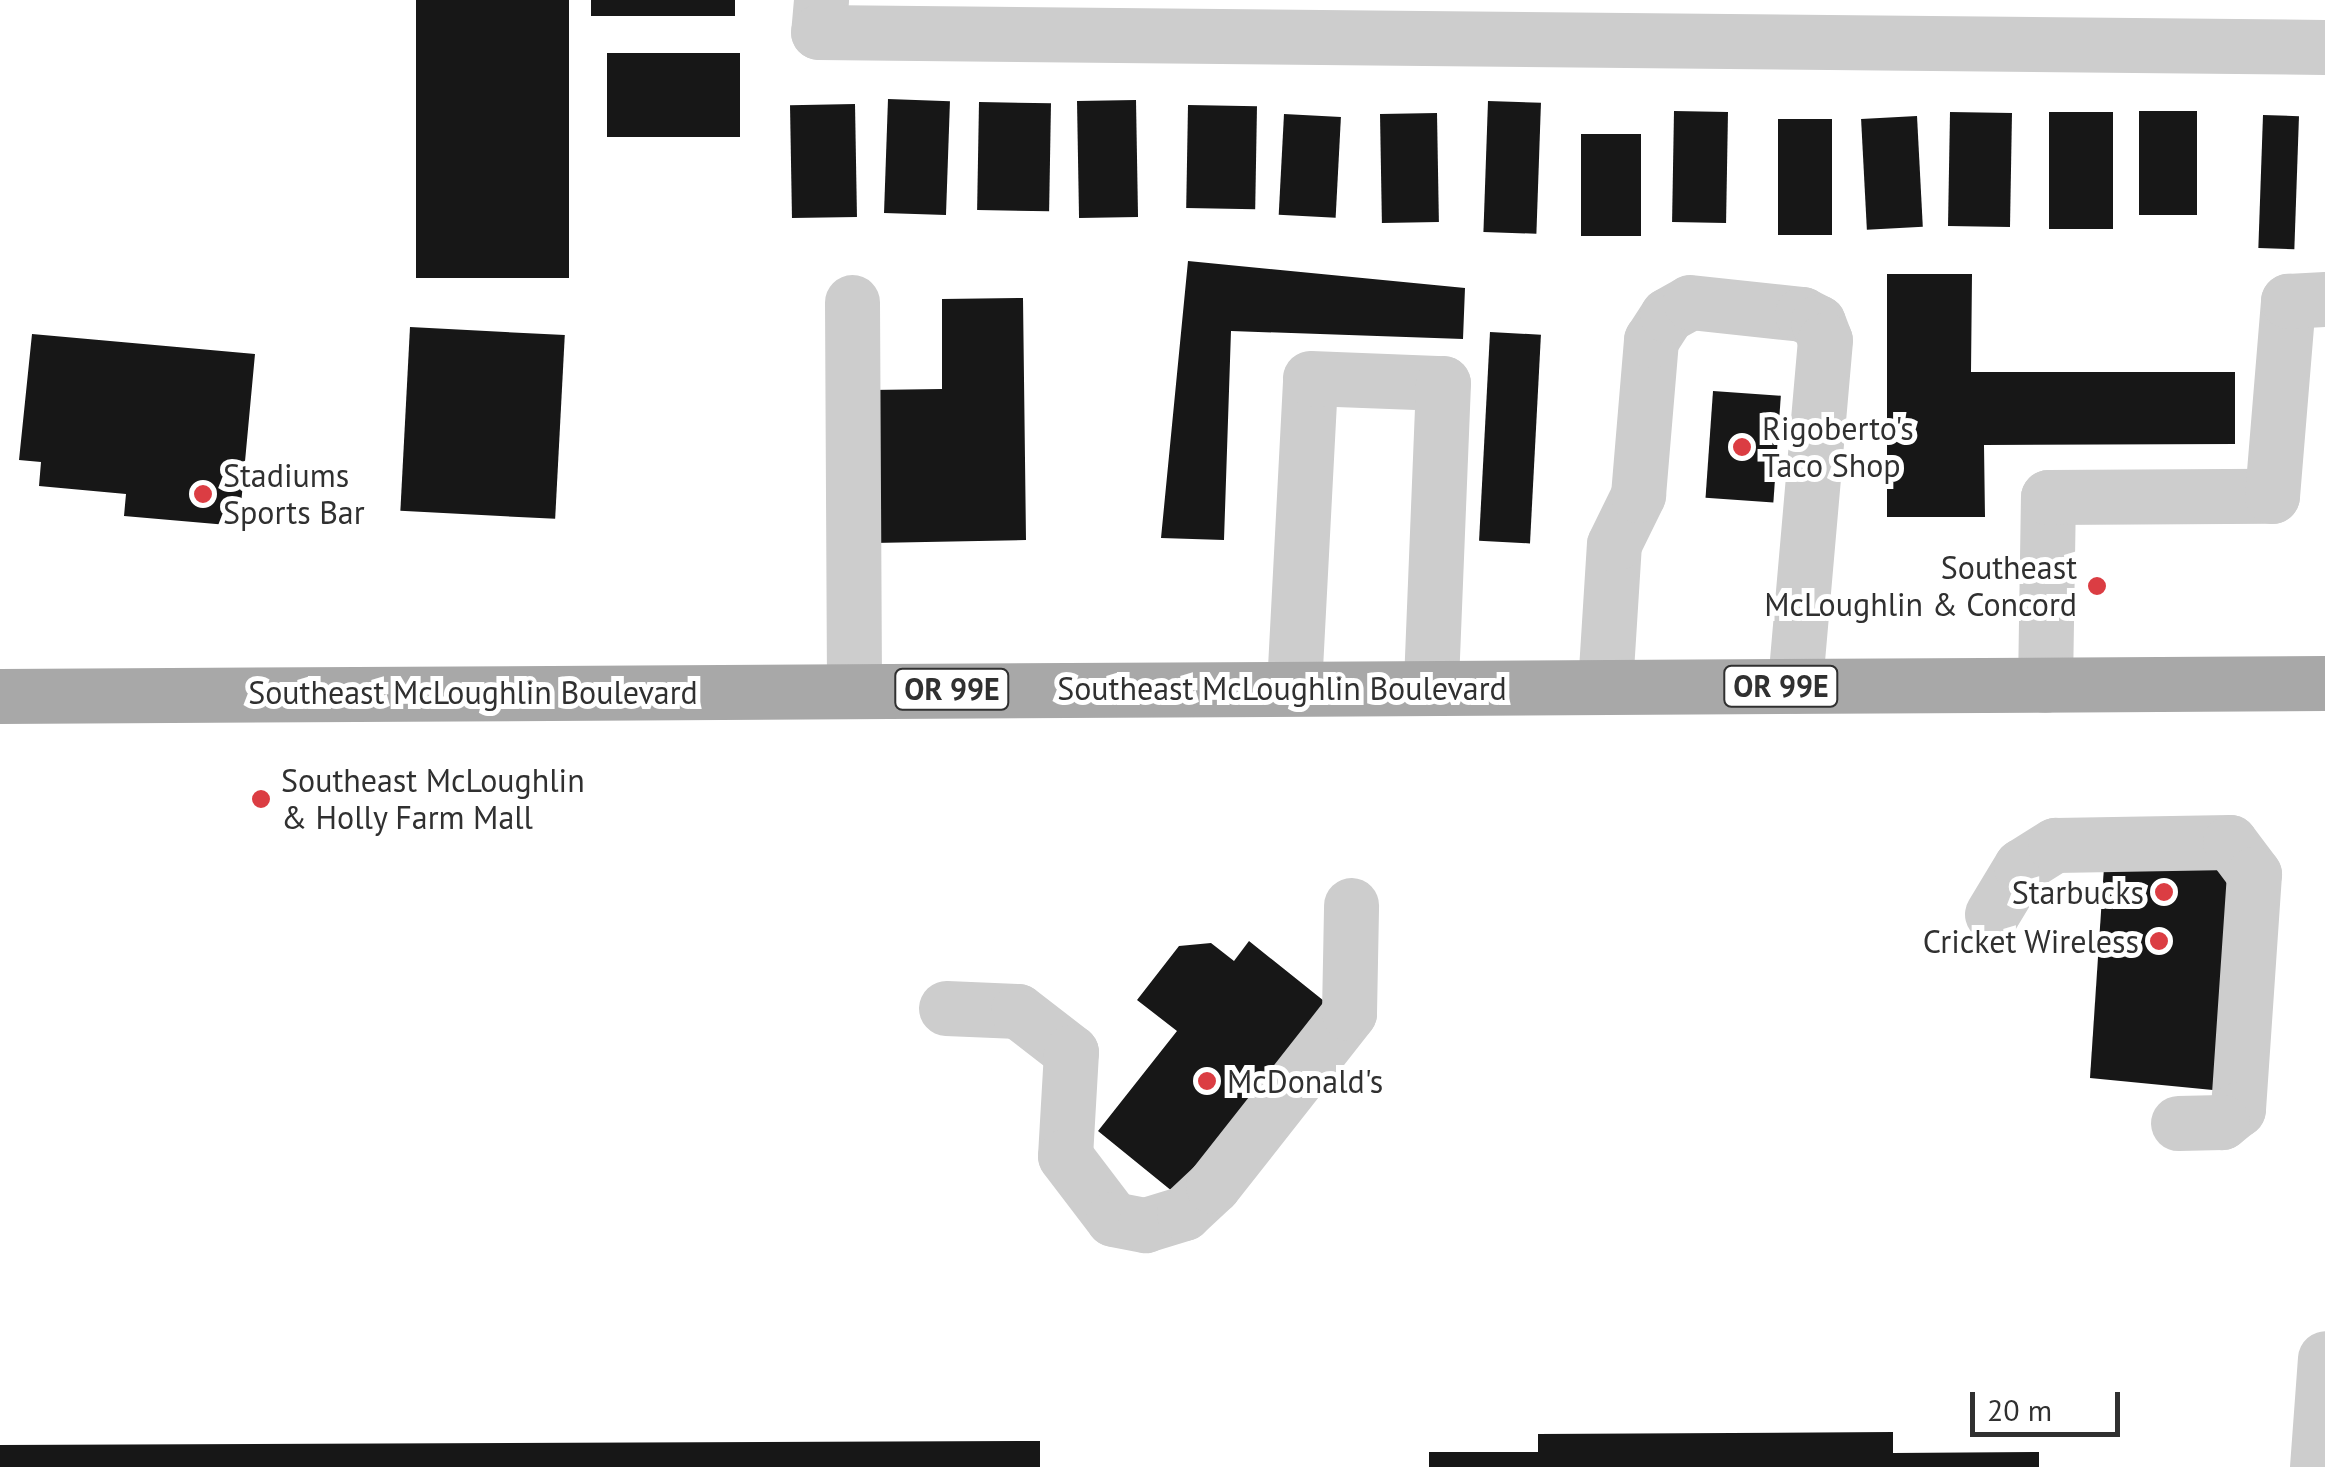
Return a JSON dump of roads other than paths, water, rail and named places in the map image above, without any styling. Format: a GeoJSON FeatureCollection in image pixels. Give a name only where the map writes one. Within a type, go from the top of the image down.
{"type":"FeatureCollection","features":[{"type":"Feature","properties":{"kind":"main road","name":"Southeast McLoughlin Boulevard"},"geometry":{"type":"LineString","coordinates":[[0,696],[2325,683]]}},
{"type":"Feature","properties":{"kind":"street"},"geometry":{"type":"LineString","coordinates":[[821,0],[818,32],[2325,48]]}},
{"type":"Feature","properties":{"kind":"street"},"geometry":{"type":"LineString","coordinates":[[2044,685],[2048,497],[2272,496],[2288,301],[2325,298]]}},
{"type":"Feature","properties":{"kind":"street"},"geometry":{"type":"LineString","coordinates":[[852,302],[854,690]]}},
{"type":"Feature","properties":{"kind":"street"},"geometry":{"type":"LineString","coordinates":[[1605,686],[1614,544],[1638,495],[1652,340],[1667,315],[1690,302],[1802,314],[1818,322],[1825,340],[1795,686]]}},
{"type":"Feature","properties":{"kind":"street"},"geometry":{"type":"LineString","coordinates":[[1294,687],[1310,378],[1442,383],[1431,687]]}},
{"type":"Feature","properties":{"kind":"street"},"geometry":{"type":"LineString","coordinates":[[1992,914],[2021,866],[2055,845],[2230,842],[2254,874],[2238,1109],[2222,1122],[2178,1124]]}},
{"type":"Feature","properties":{"kind":"street"},"geometry":{"type":"LineString","coordinates":[[946,1008],[1018,1011],[1071,1052],[1065,1156],[1113,1219],[1145,1225],[1184,1213],[1213,1186],[1349,1013],[1351,905]]}},
{"type":"Feature","properties":{"kind":"street"},"geometry":{"type":"LineString","coordinates":[[2316,1467],[2325,1358]]}},
{"type":"Feature","properties":{"kind":"place","name":"Rigoberto's Taco Shop"},"geometry":{"type":"Point","coordinates":[1742,447]}},
{"type":"Feature","properties":{"kind":"place","name":"Stadiums Sports Bar"},"geometry":{"type":"Point","coordinates":[203,494]}},
{"type":"Feature","properties":{"kind":"place","name":"Southeast McLoughlin & Concord"},"geometry":{"type":"Point","coordinates":[2097,586]}},
{"type":"Feature","properties":{"kind":"place","name":"Southeast McLoughlin & Holly Farm Mall"},"geometry":{"type":"Point","coordinates":[261,799]}},
{"type":"Feature","properties":{"kind":"place","name":"Starbucks"},"geometry":{"type":"Point","coordinates":[2164,892]}},
{"type":"Feature","properties":{"kind":"place","name":"Cricket Wireless"},"geometry":{"type":"Point","coordinates":[2159,941]}},
{"type":"Feature","properties":{"kind":"place","name":"McDonald's"},"geometry":{"type":"Point","coordinates":[1207,1081]}}]}
